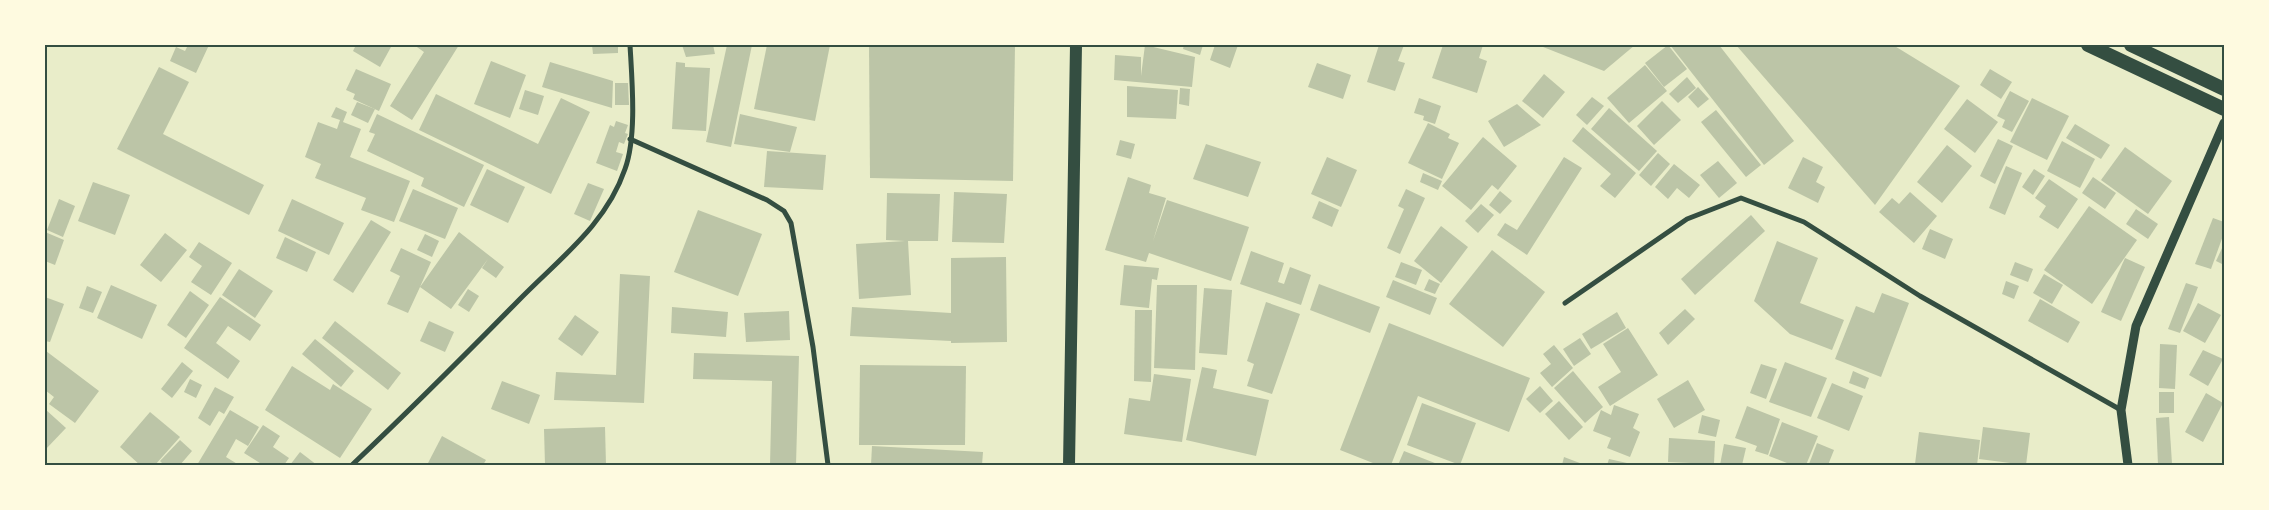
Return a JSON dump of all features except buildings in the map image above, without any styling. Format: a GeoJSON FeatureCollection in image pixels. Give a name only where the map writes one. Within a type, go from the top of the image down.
{"type":"FeatureCollection","features":[{"type":"Feature","properties":{"kind":"highway"},"geometry":{"type":"LineString","coordinates":[[2088,45],[2224,109]]}},
{"type":"Feature","properties":{"kind":"highway"},"geometry":{"type":"LineString","coordinates":[[2131,45],[2224,88]]}},
{"type":"Feature","properties":{"kind":"main road"},"geometry":{"type":"LineString","coordinates":[[1069,465],[1076,45]]}},
{"type":"Feature","properties":{"kind":"street"},"geometry":{"type":"LineString","coordinates":[[352,465],[593,228],[615,194],[626,167],[633,105],[630,45]]}},
{"type":"Feature","properties":{"kind":"street"},"geometry":{"type":"LineString","coordinates":[[2128,465],[2122,410],[2136,326],[2224,123]]}},
{"type":"Feature","properties":{"kind":"street"},"geometry":{"type":"LineString","coordinates":[[630,139],[767,200],[784,211],[791,223],[795,242],[813,347],[828,465]]}},
{"type":"Feature","properties":{"kind":"street"},"geometry":{"type":"LineString","coordinates":[[1564,303],[1687,219],[1741,198],[1804,222],[1920,296],[2122,410]]}}]}
